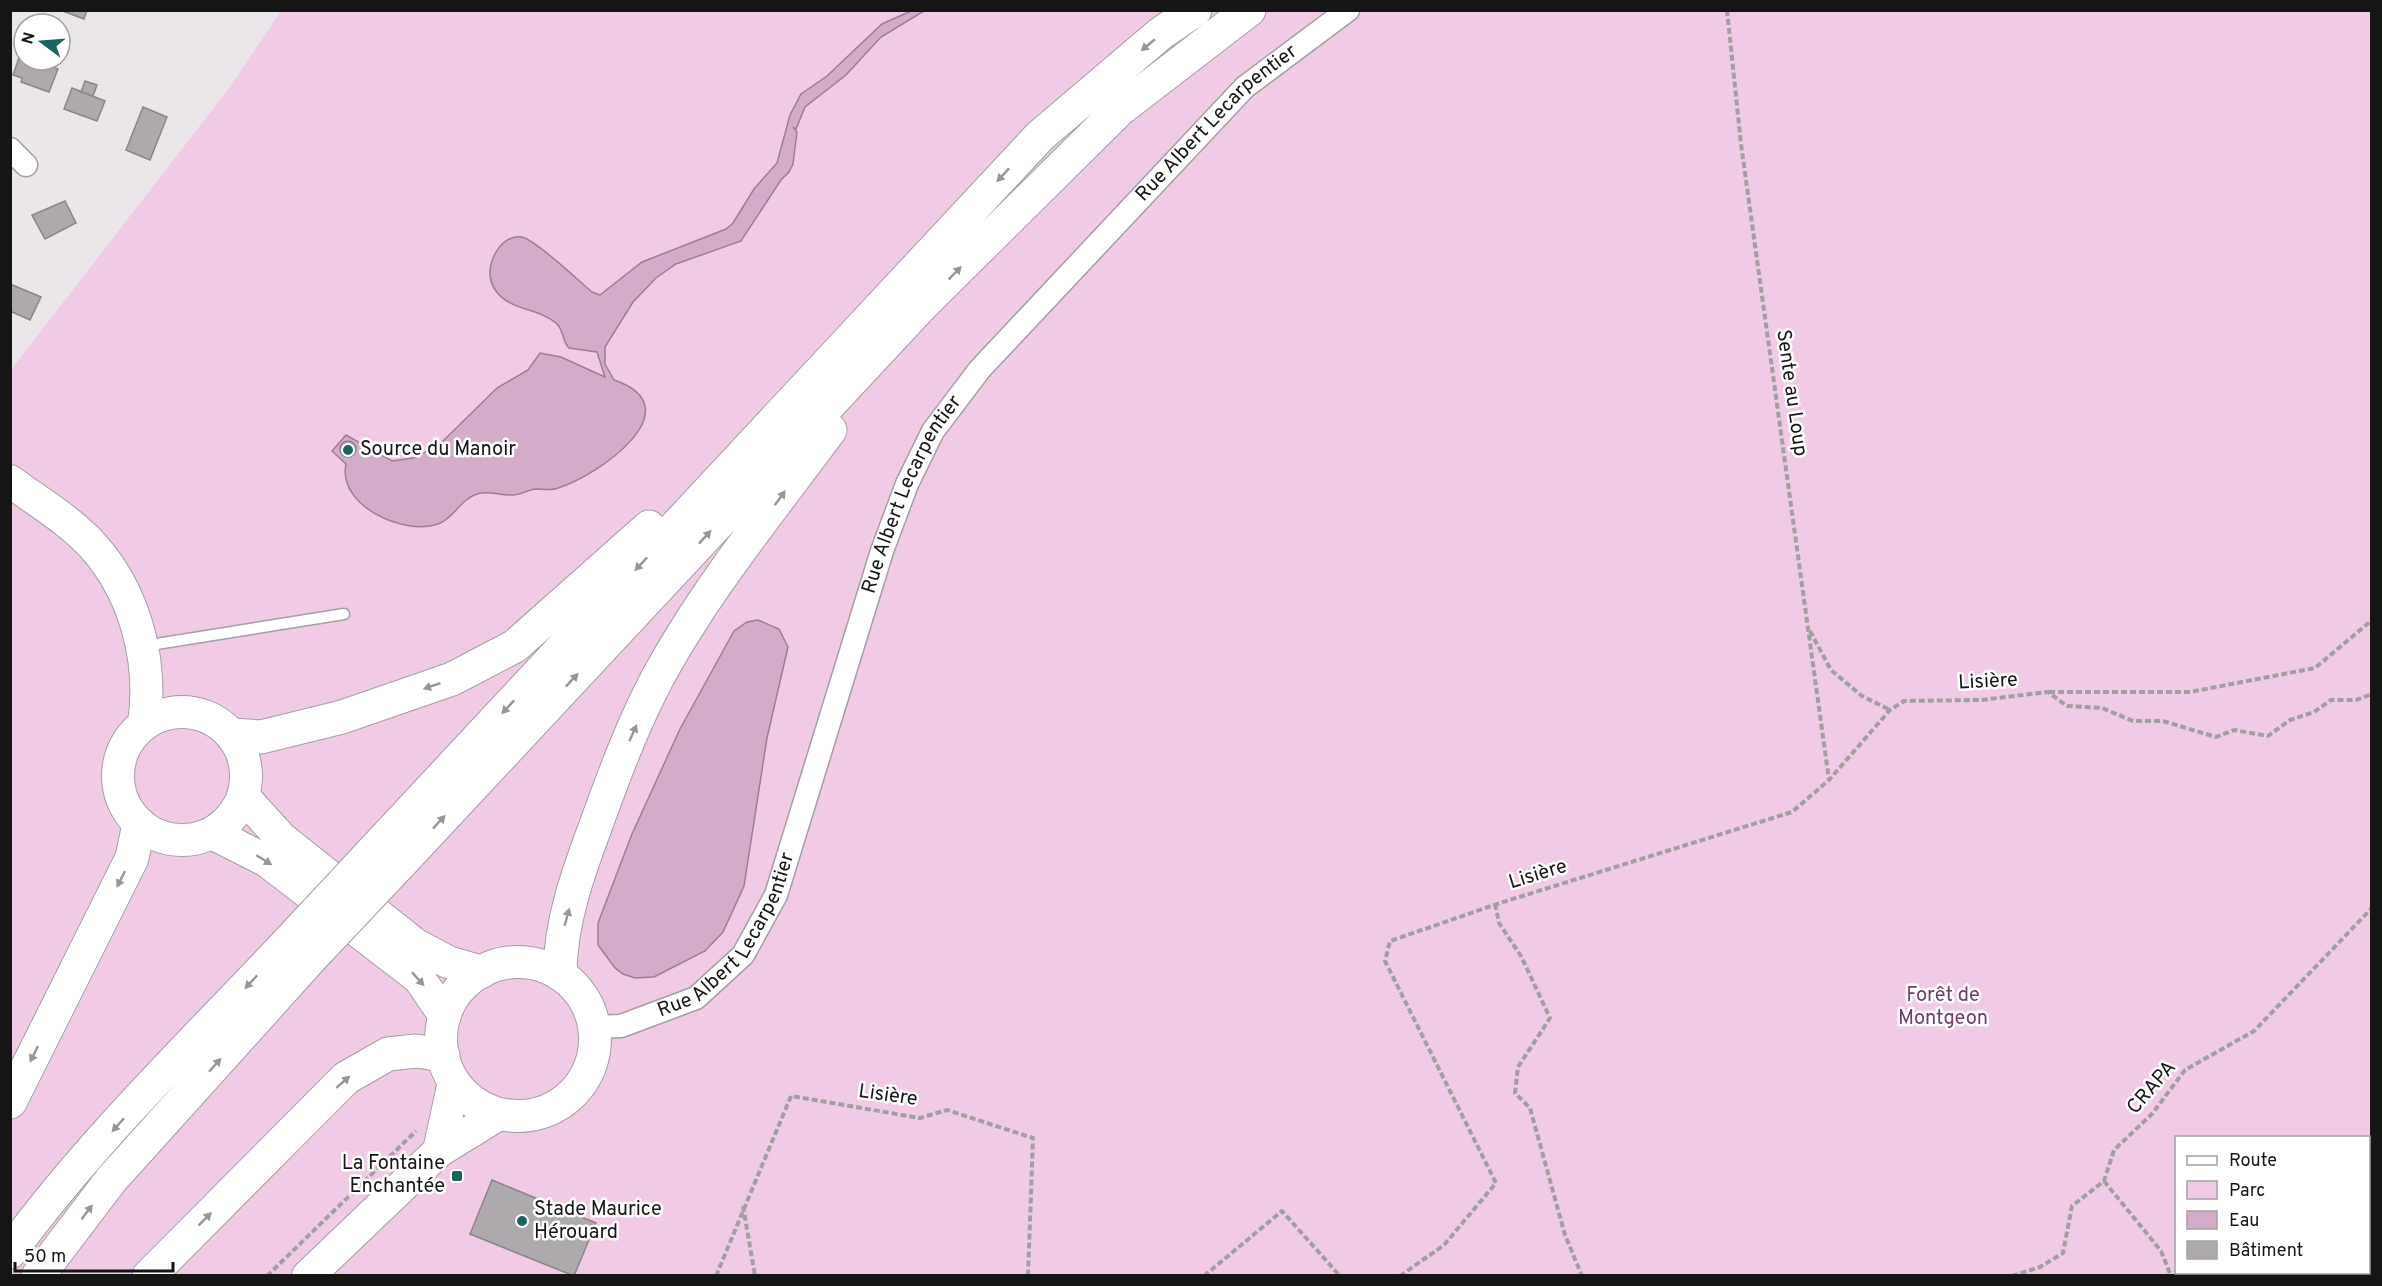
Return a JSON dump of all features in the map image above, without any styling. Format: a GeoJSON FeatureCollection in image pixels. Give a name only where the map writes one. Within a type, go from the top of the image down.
{"type":"FeatureCollection","features":[{"type":"Feature","properties":{"kind":"highway"},"geometry":{"type":"LineString","coordinates":[[387,857],[861,329],[1040,136],[1160,34],[1195,10]]}},
{"type":"Feature","properties":{"kind":"highway"},"geometry":{"type":"LineString","coordinates":[[10,1252],[144,1095],[301,948],[922,305],[1119,110],[1249,10]]}},
{"type":"Feature","properties":{"kind":"highway"},"geometry":{"type":"LineString","coordinates":[[560,974],[560,950],[565,920],[585,854],[616,770],[657,679],[703,602],[922,305]]}},
{"type":"Feature","properties":{"kind":"highway"},"geometry":{"type":"LineString","coordinates":[[232,735],[261,737],[342,717],[452,679],[515,646],[594,578],[861,329]]}},
{"type":"Feature","properties":{"kind":"highway"},"geometry":{"type":"LineString","coordinates":[[10,1102],[132,858],[139,824]]}},
{"type":"Feature","properties":{"kind":"highway"},"geometry":{"type":"LineString","coordinates":[[38,1275],[111,1180],[301,948]]}},
{"type":"Feature","properties":{"kind":"highway"},"geometry":{"type":"LineString","coordinates":[[149,1275],[346,1078],[388,1054],[416,1051],[449,1068]]}},
{"type":"Feature","properties":{"kind":"main road"},"geometry":{"type":"LineString","coordinates":[[10,481],[93,546],[125,593],[143,646],[147,680],[144,724]]}},
{"type":"Feature","properties":{"kind":"main road"},"geometry":{"type":"LineString","coordinates":[[143,646],[176,694],[232,735],[242,754],[246,775],[243,796],[230,817],[212,833],[194,839],[174,840],[156,835],[139,824],[121,797],[119,765],[132,734],[144,724],[162,715],[182,712],[202,715]]}},
{"type":"Feature","properties":{"kind":"main road"},"geometry":{"type":"LineString","coordinates":[[243,796],[281,838],[416,945],[448,963],[482,972]]}},
{"type":"Feature","properties":{"kind":"main road"},"geometry":{"type":"LineString","coordinates":[[212,833],[267,861],[419,978],[445,1016]]}},
{"type":"Feature","properties":{"kind":"main road"},"geometry":{"type":"LineString","coordinates":[[439,1151],[449,1068],[442,1035],[445,1016],[454,998],[466,983],[482,972],[501,964],[521,963],[541,966],[560,974],[576,988],[588,1006],[595,1027],[592,1060],[586,1076],[571,1096],[549,1110],[524,1116],[499,1114],[482,1107],[466,1096],[449,1068]]}},
{"type":"Feature","properties":{"kind":"main road"},"geometry":{"type":"LineString","coordinates":[[308,1275],[439,1151],[499,1114]]}},
{"type":"Feature","properties":{"kind":"street","name":"Rue Albert Lecarpentier"},"geometry":{"type":"LineString","coordinates":[[595,1027],[630,1023],[696,998],[743,955],[776,895],[882,551],[907,484],[933,431],[980,369],[1245,87],[1348,10]]}},
{"type":"Feature","properties":{"kind":"lane"},"geometry":{"type":"LineString","coordinates":[[143,646],[344,614]]}},
{"type":"Feature","properties":{"kind":"path","name":"Sente au Loup"},"geometry":{"type":"LineString","coordinates":[[1727,10],[1741,144],[1829,780]]}},
{"type":"Feature","properties":{"kind":"path","name":"Lisière"},"geometry":{"type":"LineString","coordinates":[[1400,1275],[1444,1245],[1496,1183],[1385,961],[1390,941],[1495,904],[1792,812],[1829,780],[1890,710],[1904,701],[1981,700],[2048,692],[2190,692],[2315,668],[2372,620]]}},
{"type":"Feature","properties":{"kind":"path"},"geometry":{"type":"LineString","coordinates":[[1808,626],[1831,670],[1863,696],[1890,710]]}},
{"type":"Feature","properties":{"kind":"path"},"geometry":{"type":"LineString","coordinates":[[2048,692],[2067,706],[2102,708],[2133,720],[2163,721],[2216,737],[2234,730],[2268,736],[2290,720],[2313,712],[2331,700],[2356,700],[2372,694]]}},
{"type":"Feature","properties":{"kind":"path"},"geometry":{"type":"LineString","coordinates":[[1495,904],[1499,923],[1521,956],[1550,1018],[1518,1067],[1515,1093],[1530,1108],[1565,1236],[1582,1275]]}},
{"type":"Feature","properties":{"kind":"path","name":"CRAPA"},"geometry":{"type":"LineString","coordinates":[[2012,1275],[2040,1268],[2063,1253],[2072,1206],[2103,1180],[2114,1150],[2152,1114],[2185,1070],[2254,1032],[2372,908]]}},
{"type":"Feature","properties":{"kind":"path","name":"Lisière"},"geometry":{"type":"LineString","coordinates":[[716,1275],[791,1096],[920,1118],[947,1110],[1033,1138],[1028,1275]]}},
{"type":"Feature","properties":{"kind":"path"},"geometry":{"type":"LineString","coordinates":[[2103,1180],[2161,1251],[2171,1275]]}},
{"type":"Feature","properties":{"kind":"path"},"geometry":{"type":"LineString","coordinates":[[743,1206],[755,1275]]}},
{"type":"Feature","properties":{"kind":"path"},"geometry":{"type":"LineString","coordinates":[[1204,1275],[1282,1211],[1340,1275]]}},
{"type":"Feature","properties":{"kind":"green space","name":"Forêt de Montgeon"},"geometry":{"type":"Polygon","coordinates":[[[281,11],[2371,11],[2371,1275],[11,1275],[10,371],[230,87],[281,11]]]}},
{"type":"Feature","properties":{"kind":"water"},"geometry":{"type":"Polygon","coordinates":[[[911,11],[924,11],[881,37],[846,75],[805,107],[796,129],[793,127],[797,132],[793,164],[741,241],[676,264],[656,278],[633,302],[605,347],[605,364],[614,380],[637,392],[645,407],[642,424],[631,440],[614,456],[575,481],[555,489],[535,489],[513,495],[477,494],[466,500],[448,518],[438,524],[424,527],[391,521],[362,504],[352,492],[346,479],[346,464],[332,451],[346,435],[392,461],[413,458],[438,446],[497,388],[528,370],[540,353],[561,357],[605,377],[597,352],[569,348],[557,324],[542,315],[509,302],[496,291],[491,283],[490,270],[494,256],[502,245],[509,239],[517,237],[528,240],[547,253],[592,292],[600,295],[642,262],[726,229],[733,223],[754,189],[777,163],[790,115],[801,94],[827,76],[882,24],[911,11]]]}},
{"type":"Feature","properties":{"kind":"water"},"geometry":{"type":"Polygon","coordinates":[[[758,620],[779,629],[788,647],[767,738],[744,886],[723,932],[705,951],[654,977],[635,978],[623,974],[615,968],[598,945],[598,923],[632,834],[680,729],[734,631],[747,622],[758,620]]]}},
{"type":"Feature","properties":{"kind":"building"},"geometry":{"type":"Polygon","coordinates":[[[60,10],[87,10],[84,19],[72,14],[72,12],[60,10]]]}},
{"type":"Feature","properties":{"kind":"building"},"geometry":{"type":"Polygon","coordinates":[[[14,72],[57,72],[49,92],[21,82],[22,78],[13,75],[14,72]]]}},
{"type":"Feature","properties":{"kind":"building"},"geometry":{"type":"Polygon","coordinates":[[[85,81],[97,85],[93,96],[81,92],[85,81]]]}},
{"type":"Feature","properties":{"kind":"building"},"geometry":{"type":"Polygon","coordinates":[[[72,88],[105,101],[97,121],[64,109],[72,88]]]}},
{"type":"Feature","properties":{"kind":"building"},"geometry":{"type":"Polygon","coordinates":[[[143,107],[167,117],[150,160],[126,150],[143,107]]]}},
{"type":"Feature","properties":{"kind":"building"},"geometry":{"type":"Polygon","coordinates":[[[65,201],[76,223],[45,239],[32,215],[65,201]]]}},
{"type":"Feature","properties":{"kind":"building"},"geometry":{"type":"Polygon","coordinates":[[[10,284],[41,297],[30,320],[10,311],[10,284]]]}},
{"type":"Feature","properties":{"kind":"building","name":"Source du Manoir"},"geometry":{"type":"Polygon","coordinates":[[[345,441],[351,441],[356,449],[354,455],[345,457],[340,452],[340,446],[345,441]]]}},
{"type":"Feature","properties":{"kind":"building"},"geometry":{"type":"Polygon","coordinates":[[[492,1180],[596,1223],[574,1276],[470,1234],[492,1180]]]}},
{"type":"Feature","properties":{"kind":"place","name":"Source du Manoir"},"geometry":{"type":"Point","coordinates":[348,450]}},
{"type":"Feature","properties":{"kind":"place","name":"La Fontaine Enchantée"},"geometry":{"type":"Point","coordinates":[457,1176]}},
{"type":"Feature","properties":{"kind":"place","name":"Stade Maurice Hérouard"},"geometry":{"type":"Point","coordinates":[522,1221]}}]}
